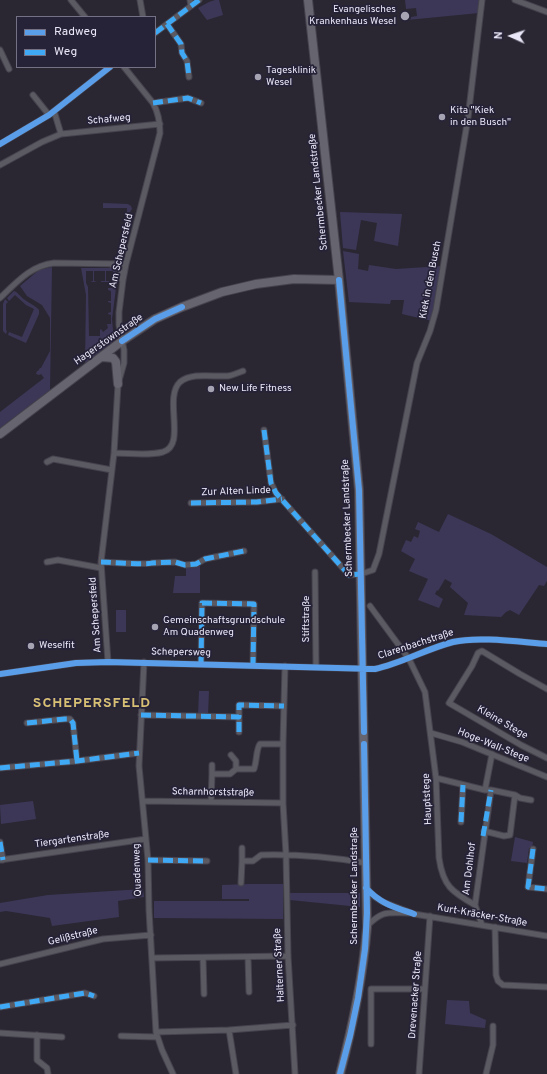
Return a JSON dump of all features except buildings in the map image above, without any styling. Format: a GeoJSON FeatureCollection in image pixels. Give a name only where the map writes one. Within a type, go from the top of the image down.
{"type":"FeatureCollection","features":[{"type":"Feature","properties":{"kind":"main road","name":"Schermbecker Landstraße"},"geometry":{"type":"LineString","coordinates":[[308,0],[339,280],[359,490],[367,927],[364,965],[350,1036],[340,1074]]}},
{"type":"Feature","properties":{"kind":"main road","name":"Hagerstownstraße"},"geometry":{"type":"LineString","coordinates":[[0,434],[122,341],[155,320],[182,307],[222,292],[272,281],[294,279],[339,280]]}},
{"type":"Feature","properties":{"kind":"main road"},"geometry":{"type":"LineString","coordinates":[[102,357],[113,358],[116,362],[118,384]]}},
{"type":"Feature","properties":{"kind":"street"},"geometry":{"type":"LineString","coordinates":[[71,0],[84,16]]}},
{"type":"Feature","properties":{"kind":"street"},"geometry":{"type":"LineString","coordinates":[[140,0],[143,16]]}},
{"type":"Feature","properties":{"kind":"street"},"geometry":{"type":"LineString","coordinates":[[190,0],[191,6]]}},
{"type":"Feature","properties":{"kind":"street"},"geometry":{"type":"LineString","coordinates":[[156,32],[199,0]]}},
{"type":"Feature","properties":{"kind":"street","name":"Kiek in den Busch"},"geometry":{"type":"LineString","coordinates":[[361,574],[373,570],[379,554],[417,363],[430,331],[436,310],[468,118],[482,0]]}},
{"type":"Feature","properties":{"kind":"street"},"geometry":{"type":"LineString","coordinates":[[514,0],[547,12]]}},
{"type":"Feature","properties":{"kind":"street"},"geometry":{"type":"LineString","coordinates":[[167,24],[181,44],[182,53],[187,61],[189,78]]}},
{"type":"Feature","properties":{"kind":"street"},"geometry":{"type":"LineString","coordinates":[[0,50],[9,69]]}},
{"type":"Feature","properties":{"kind":"street"},"geometry":{"type":"LineString","coordinates":[[0,144],[51,113],[109,68]]}},
{"type":"Feature","properties":{"kind":"street","name":"Am Schepersfeld"},"geometry":{"type":"LineString","coordinates":[[108,662],[101,565],[114,453],[118,384],[124,363],[124,350],[119,318],[126,264],[159,139],[160,124],[156,108],[153,103],[125,68]]}},
{"type":"Feature","properties":{"kind":"street"},"geometry":{"type":"LineString","coordinates":[[33,95],[51,113],[63,133]]}},
{"type":"Feature","properties":{"kind":"street"},"geometry":{"type":"LineString","coordinates":[[153,103],[188,98],[201,103]]}},
{"type":"Feature","properties":{"kind":"street","name":"Schafweg"},"geometry":{"type":"LineString","coordinates":[[0,165],[42,142],[63,133],[160,124]]}},
{"type":"Feature","properties":{"kind":"street"},"geometry":{"type":"LineString","coordinates":[[0,298],[28,272],[40,266],[54,263],[126,264]]}},
{"type":"Feature","properties":{"kind":"street"},"geometry":{"type":"LineString","coordinates":[[107,264],[118,268],[123,280]]}},
{"type":"Feature","properties":{"kind":"street"},"geometry":{"type":"LineString","coordinates":[[114,453],[156,453],[168,449],[172,445],[174,437],[173,396],[180,382],[187,378],[198,376],[230,376],[242,371]]}},
{"type":"Feature","properties":{"kind":"street"},"geometry":{"type":"LineString","coordinates":[[264,430],[271,483],[276,493],[349,575],[361,574]]}},
{"type":"Feature","properties":{"kind":"street"},"geometry":{"type":"LineString","coordinates":[[47,462],[53,459],[112,470]]}},
{"type":"Feature","properties":{"kind":"street","name":"Zur Alten Linde"},"geometry":{"type":"LineString","coordinates":[[191,503],[257,502],[282,499]]}},
{"type":"Feature","properties":{"kind":"street"},"geometry":{"type":"LineString","coordinates":[[101,565],[135,563],[150,564],[152,562],[175,562],[185,565],[196,564],[205,559],[244,551]]}},
{"type":"Feature","properties":{"kind":"street","name":"Am Schepersfeld"},"geometry":{"type":"LineString","coordinates":[[47,562],[58,560],[101,565]]}},
{"type":"Feature","properties":{"kind":"street","name":"Stiftstraße"},"geometry":{"type":"LineString","coordinates":[[315,572],[316,666]]}},
{"type":"Feature","properties":{"kind":"street"},"geometry":{"type":"LineString","coordinates":[[201,664],[202,603],[254,604],[253,664]]}},
{"type":"Feature","properties":{"kind":"street","name":"Clarenbachstraße"},"geometry":{"type":"LineString","coordinates":[[370,606],[409,659]]}},
{"type":"Feature","properties":{"kind":"street","name":"Clarenbachstraße"},"geometry":{"type":"LineString","coordinates":[[363,669],[375,669],[388,666],[440,646],[461,641],[479,640],[547,643]]}},
{"type":"Feature","properties":{"kind":"street","name":"Kleine Stege"},"geometry":{"type":"LineString","coordinates":[[547,689],[484,651],[480,651],[449,703],[547,758]]}},
{"type":"Feature","properties":{"kind":"street","name":"Hauptstege"},"geometry":{"type":"LineString","coordinates":[[409,659],[426,692],[436,778],[440,870],[450,889],[460,897],[475,905]]}},
{"type":"Feature","properties":{"kind":"street","name":"Schepersweg"},"geometry":{"type":"LineString","coordinates":[[0,674],[76,663],[108,662],[253,664],[363,669]]}},
{"type":"Feature","properties":{"kind":"street","name":"Quadenweg"},"geometry":{"type":"LineString","coordinates":[[144,662],[139,776],[143,801],[148,860],[150,935],[157,1035],[173,1074]]}},
{"type":"Feature","properties":{"kind":"street","name":"Halterner Straße"},"geometry":{"type":"LineString","coordinates":[[285,666],[283,803],[286,854],[288,956],[295,1074]]}},
{"type":"Feature","properties":{"kind":"street"},"geometry":{"type":"LineString","coordinates":[[239,732],[239,705],[284,706]]}},
{"type":"Feature","properties":{"kind":"street"},"geometry":{"type":"LineString","coordinates":[[141,715],[239,717]]}},
{"type":"Feature","properties":{"kind":"street"},"geometry":{"type":"LineString","coordinates":[[27,723],[70,719],[73,723],[77,761]]}},
{"type":"Feature","properties":{"kind":"street","name":"Hoge-Wall-Stege"},"geometry":{"type":"LineString","coordinates":[[431,733],[492,754],[547,778]]}},
{"type":"Feature","properties":{"kind":"street"},"geometry":{"type":"LineString","coordinates":[[212,774],[230,774],[236,769],[254,769],[257,761],[258,747],[260,744],[283,744]]}},
{"type":"Feature","properties":{"kind":"street"},"geometry":{"type":"LineString","coordinates":[[0,768],[77,761],[139,753]]}},
{"type":"Feature","properties":{"kind":"street","name":"Am Dohlhof"},"geometry":{"type":"LineString","coordinates":[[475,905],[492,754]]}},
{"type":"Feature","properties":{"kind":"street"},"geometry":{"type":"LineString","coordinates":[[231,755],[236,761],[236,769]]}},
{"type":"Feature","properties":{"kind":"street"},"geometry":{"type":"LineString","coordinates":[[211,802],[212,765]]}},
{"type":"Feature","properties":{"kind":"street"},"geometry":{"type":"LineString","coordinates":[[436,778],[532,800]]}},
{"type":"Feature","properties":{"kind":"street"},"geometry":{"type":"LineString","coordinates":[[461,822],[463,785]]}},
{"type":"Feature","properties":{"kind":"street"},"geometry":{"type":"LineString","coordinates":[[484,834],[504,836],[510,835],[515,795]]}},
{"type":"Feature","properties":{"kind":"street","name":"Scharnhorststraße"},"geometry":{"type":"LineString","coordinates":[[143,801],[283,803]]}},
{"type":"Feature","properties":{"kind":"street","name":"Tiergartenstraße"},"geometry":{"type":"LineString","coordinates":[[1,860],[146,839]]}},
{"type":"Feature","properties":{"kind":"street"},"geometry":{"type":"LineString","coordinates":[[0,842],[1,860]]}},
{"type":"Feature","properties":{"kind":"street"},"geometry":{"type":"LineString","coordinates":[[241,883],[242,848]]}},
{"type":"Feature","properties":{"kind":"street"},"geometry":{"type":"LineString","coordinates":[[533,849],[528,887],[547,889]]}},
{"type":"Feature","properties":{"kind":"street"},"geometry":{"type":"LineString","coordinates":[[242,861],[253,861],[261,855],[286,854],[325,856],[366,863]]}},
{"type":"Feature","properties":{"kind":"street"},"geometry":{"type":"LineString","coordinates":[[148,860],[207,861]]}},
{"type":"Feature","properties":{"kind":"street","name":"Kurt-Kräcker-Straße"},"geometry":{"type":"LineString","coordinates":[[366,888],[375,898],[414,914]]}},
{"type":"Feature","properties":{"kind":"street"},"geometry":{"type":"LineString","coordinates":[[475,905],[482,925]]}},
{"type":"Feature","properties":{"kind":"street","name":"Kurt-Kräcker-Straße"},"geometry":{"type":"LineString","coordinates":[[367,927],[375,918],[384,914],[414,914],[547,936]]}},
{"type":"Feature","properties":{"kind":"street","name":"Drevenacker Straße"},"geometry":{"type":"LineString","coordinates":[[419,1074],[430,916]]}},
{"type":"Feature","properties":{"kind":"street"},"geometry":{"type":"LineString","coordinates":[[495,927],[496,969],[498,982],[503,985],[547,987]]}},
{"type":"Feature","properties":{"kind":"street","name":"Gelißstraße"},"geometry":{"type":"LineString","coordinates":[[0,964],[103,939],[150,935]]}},
{"type":"Feature","properties":{"kind":"street"},"geometry":{"type":"LineString","coordinates":[[152,958],[288,956]]}},
{"type":"Feature","properties":{"kind":"street"},"geometry":{"type":"LineString","coordinates":[[248,957],[249,992]]}},
{"type":"Feature","properties":{"kind":"street"},"geometry":{"type":"LineString","coordinates":[[203,958],[204,994]]}},
{"type":"Feature","properties":{"kind":"street"},"geometry":{"type":"LineString","coordinates":[[371,1044],[371,989],[425,989]]}},
{"type":"Feature","properties":{"kind":"street"},"geometry":{"type":"LineString","coordinates":[[0,1007],[85,993],[94,996]]}},
{"type":"Feature","properties":{"kind":"street"},"geometry":{"type":"LineString","coordinates":[[121,1036],[157,1035],[293,1025]]}},
{"type":"Feature","properties":{"kind":"street"},"geometry":{"type":"LineString","coordinates":[[486,1074],[492,1045],[493,1026]]}},
{"type":"Feature","properties":{"kind":"street"},"geometry":{"type":"LineString","coordinates":[[230,1030],[236,1074]]}},
{"type":"Feature","properties":{"kind":"street"},"geometry":{"type":"LineString","coordinates":[[0,1033],[62,1036]]}},
{"type":"Feature","properties":{"kind":"street"},"geometry":{"type":"LineString","coordinates":[[37,1035],[36,1057],[38,1062],[47,1068],[48,1074]]}},
{"type":"Feature","properties":{"kind":"shaded area"},"geometry":{"type":"Polygon","coordinates":[[[215,0],[219,0],[223,15],[207,20],[198,8],[215,0]]]}},
{"type":"Feature","properties":{"kind":"shaded area"},"geometry":{"type":"Polygon","coordinates":[[[405,0],[480,0],[479,13],[407,20],[411,19],[411,17],[417,16],[416,8],[406,9],[405,0]]]}},
{"type":"Feature","properties":{"kind":"shaded area"},"geometry":{"type":"Polygon","coordinates":[[[103,203],[128,204],[132,209],[127,213],[127,208],[103,208],[103,203]]]}},
{"type":"Feature","properties":{"kind":"shaded area"},"geometry":{"type":"Polygon","coordinates":[[[340,212],[402,214],[398,246],[374,241],[377,223],[361,220],[356,250],[343,248],[340,212]]]}},
{"type":"Feature","properties":{"kind":"shaded area"},"geometry":{"type":"Polygon","coordinates":[[[343,251],[359,254],[358,269],[368,271],[369,265],[396,269],[442,266],[432,321],[402,314],[404,300],[391,300],[390,304],[349,302],[343,251]]]}},
{"type":"Feature","properties":{"kind":"shaded area"},"geometry":{"type":"Polygon","coordinates":[[[52,267],[50,390],[0,428],[0,412],[44,378],[41,374],[36,374],[50,351],[50,318],[42,305],[27,296],[20,286],[39,270],[52,267]]]}},
{"type":"Feature","properties":{"kind":"shaded area"},"geometry":{"type":"Polygon","coordinates":[[[81,268],[112,268],[117,273],[116,283],[113,282],[116,281],[116,273],[113,271],[106,271],[106,281],[109,282],[101,282],[105,281],[105,271],[94,271],[94,281],[97,282],[90,282],[93,281],[93,271],[86,271],[86,283],[88,287],[89,336],[100,336],[100,330],[101,329],[103,332],[108,328],[107,324],[111,324],[111,315],[108,313],[111,312],[111,303],[108,301],[111,301],[111,291],[108,290],[108,288],[116,288],[112,319],[114,341],[85,363],[86,295],[81,268]]]}},
{"type":"Feature","properties":{"kind":"shaded area"},"geometry":{"type":"Polygon","coordinates":[[[14,291],[39,310],[39,314],[26,343],[8,335],[9,332],[22,337],[34,309],[26,305],[15,295],[9,301],[7,298],[14,291]]]}},
{"type":"Feature","properties":{"kind":"shaded area"},"geometry":{"type":"Polygon","coordinates":[[[5,299],[8,302],[6,304],[6,334],[3,331],[3,304],[5,299]]]}},
{"type":"Feature","properties":{"kind":"shaded area"},"geometry":{"type":"Polygon","coordinates":[[[448,514],[491,534],[547,567],[547,581],[544,586],[539,585],[519,615],[510,610],[501,617],[464,615],[468,603],[450,587],[452,583],[445,579],[435,594],[443,599],[439,608],[418,600],[428,579],[409,571],[415,559],[401,551],[406,540],[411,542],[414,536],[418,538],[420,531],[415,529],[418,522],[439,532],[448,514]]]}},
{"type":"Feature","properties":{"kind":"shaded area"},"geometry":{"type":"Polygon","coordinates":[[[200,564],[200,593],[173,593],[175,576],[186,576],[186,567],[200,564]]]}},
{"type":"Feature","properties":{"kind":"shaded area"},"geometry":{"type":"Polygon","coordinates":[[[116,610],[126,610],[126,632],[116,632],[116,610]]]}},
{"type":"Feature","properties":{"kind":"shaded area"},"geometry":{"type":"Polygon","coordinates":[[[199,691],[209,691],[208,715],[198,715],[199,691]]]}},
{"type":"Feature","properties":{"kind":"shaded area"},"geometry":{"type":"Polygon","coordinates":[[[33,801],[36,819],[1,824],[0,805],[33,801]]]}},
{"type":"Feature","properties":{"kind":"shaded area"},"geometry":{"type":"Polygon","coordinates":[[[515,837],[533,842],[532,848],[529,848],[527,863],[511,861],[515,837]]]}},
{"type":"Feature","properties":{"kind":"shaded area"},"geometry":{"type":"Polygon","coordinates":[[[283,884],[283,919],[154,918],[154,901],[249,901],[249,899],[222,899],[222,885],[283,884]]]}},
{"type":"Feature","properties":{"kind":"shaded area"},"geometry":{"type":"Polygon","coordinates":[[[143,889],[144,897],[118,901],[119,917],[52,926],[50,918],[6,911],[0,912],[0,903],[48,895],[143,889]]]}},
{"type":"Feature","properties":{"kind":"shaded area"},"geometry":{"type":"Polygon","coordinates":[[[290,893],[360,893],[360,907],[290,900],[290,893]]]}},
{"type":"Feature","properties":{"kind":"shaded area"},"geometry":{"type":"Polygon","coordinates":[[[447,1000],[469,1001],[470,1013],[486,1020],[485,1028],[445,1024],[447,1000]]]}},
{"type":"Feature","properties":{"kind":"marked path"},"geometry":{"type":"LineString","coordinates":[[156,32],[199,0]]}},
{"type":"Feature","properties":{"kind":"marked path"},"geometry":{"type":"LineString","coordinates":[[167,24],[181,44],[182,53],[187,61],[189,77]]}},
{"type":"Feature","properties":{"kind":"marked path"},"geometry":{"type":"LineString","coordinates":[[153,103],[188,98],[201,103]]}},
{"type":"Feature","properties":{"kind":"marked path"},"geometry":{"type":"LineString","coordinates":[[264,430],[271,483],[276,493],[349,575],[361,574]]}},
{"type":"Feature","properties":{"kind":"marked path"},"geometry":{"type":"LineString","coordinates":[[191,503],[257,502],[282,499]]}},
{"type":"Feature","properties":{"kind":"marked path"},"geometry":{"type":"LineString","coordinates":[[101,562],[143,564],[175,562],[185,565],[196,564],[205,559],[244,551]]}},
{"type":"Feature","properties":{"kind":"marked path"},"geometry":{"type":"LineString","coordinates":[[201,663],[202,603],[254,604],[253,664]]}},
{"type":"Feature","properties":{"kind":"marked path"},"geometry":{"type":"LineString","coordinates":[[141,715],[239,717],[239,705],[284,706]]}},
{"type":"Feature","properties":{"kind":"marked path"},"geometry":{"type":"LineString","coordinates":[[239,717],[239,732]]}},
{"type":"Feature","properties":{"kind":"marked path"},"geometry":{"type":"LineString","coordinates":[[27,723],[70,719],[73,723],[77,761]]}},
{"type":"Feature","properties":{"kind":"marked path"},"geometry":{"type":"LineString","coordinates":[[0,768],[77,761],[139,753]]}},
{"type":"Feature","properties":{"kind":"marked path"},"geometry":{"type":"LineString","coordinates":[[461,822],[463,785]]}},
{"type":"Feature","properties":{"kind":"marked path"},"geometry":{"type":"LineString","coordinates":[[483,836],[491,790]]}},
{"type":"Feature","properties":{"kind":"marked path"},"geometry":{"type":"LineString","coordinates":[[0,842],[3,860]]}},
{"type":"Feature","properties":{"kind":"marked path"},"geometry":{"type":"LineString","coordinates":[[533,849],[528,887],[547,889]]}},
{"type":"Feature","properties":{"kind":"marked path"},"geometry":{"type":"LineString","coordinates":[[148,860],[207,861]]}},
{"type":"Feature","properties":{"kind":"marked path"},"geometry":{"type":"LineString","coordinates":[[0,1007],[85,993],[94,996]]}},
{"type":"Feature","properties":{"kind":"cycle path"},"geometry":{"type":"LineString","coordinates":[[0,144],[49,115],[109,68]]}},
{"type":"Feature","properties":{"kind":"cycle path"},"geometry":{"type":"LineString","coordinates":[[339,280],[359,490],[364,732]]}},
{"type":"Feature","properties":{"kind":"cycle path"},"geometry":{"type":"LineString","coordinates":[[122,341],[155,319],[182,307]]}},
{"type":"Feature","properties":{"kind":"cycle path"},"geometry":{"type":"LineString","coordinates":[[0,674],[76,663],[108,662],[375,669],[443,645],[463,640],[499,640],[547,644]]}},
{"type":"Feature","properties":{"kind":"cycle path"},"geometry":{"type":"LineString","coordinates":[[340,1074],[358,998],[365,949],[367,913],[364,744]]}},
{"type":"Feature","properties":{"kind":"cycle path"},"geometry":{"type":"LineString","coordinates":[[366,888],[377,898],[394,907],[414,914]]}},
{"type":"Feature","properties":{"kind":"place","name":"Evangelisches Krankenhaus Wesel"},"geometry":{"type":"Point","coordinates":[405,16]}},
{"type":"Feature","properties":{"kind":"place","name":"Tagesklinik Wesel"},"geometry":{"type":"Point","coordinates":[258,77]}},
{"type":"Feature","properties":{"kind":"place","name":"Kita \"Kiek in den Busch\""},"geometry":{"type":"Point","coordinates":[442,117]}},
{"type":"Feature","properties":{"kind":"place","name":"New Life Fitness"},"geometry":{"type":"Point","coordinates":[211,389]}},
{"type":"Feature","properties":{"kind":"place","name":"Gemeinschaftsgrundschule Am Quadenweg"},"geometry":{"type":"Point","coordinates":[155,627]}},
{"type":"Feature","properties":{"kind":"place","name":"Weselfit"},"geometry":{"type":"Point","coordinates":[31,646]}},
{"type":"Feature","properties":{"kind":"district","name":"SCHEPERSFELD"},"geometry":{"type":"Point","coordinates":[92,704]}}]}
